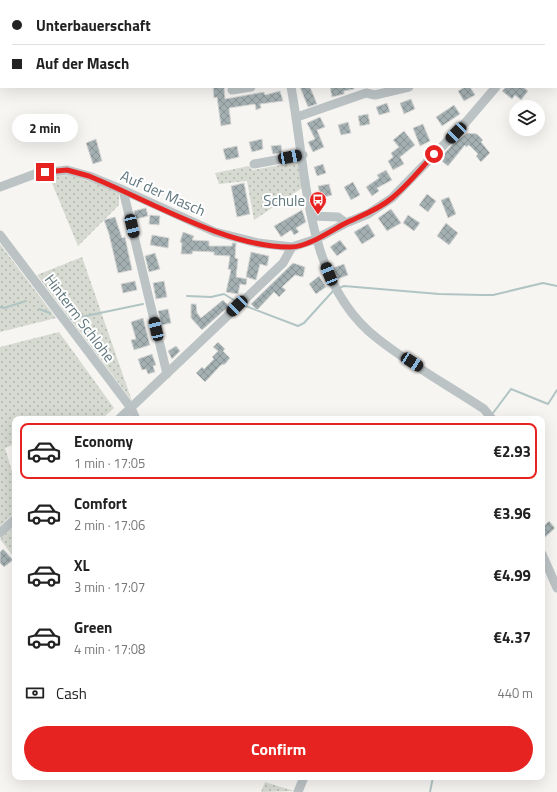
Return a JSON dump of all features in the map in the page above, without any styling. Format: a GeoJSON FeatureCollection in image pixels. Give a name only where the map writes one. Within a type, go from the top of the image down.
{"type":"FeatureCollection","features":[{"type":"Feature","properties":{"kind":"street"},"geometry":{"type":"LineString","coordinates":[[232,90],[244,88]]}},
{"type":"Feature","properties":{"kind":"street"},"geometry":{"type":"LineString","coordinates":[[291,88],[316,239],[336,291],[354,316],[377,338],[484,409],[490,416]]}},
{"type":"Feature","properties":{"kind":"street"},"geometry":{"type":"LineString","coordinates":[[297,117],[366,93],[375,95],[405,88]]}},
{"type":"Feature","properties":{"kind":"street"},"geometry":{"type":"LineString","coordinates":[[122,416],[283,263],[292,247],[316,239],[346,223],[368,214],[392,198],[466,122],[495,88]]}},
{"type":"Feature","properties":{"kind":"street"},"geometry":{"type":"LineString","coordinates":[[254,164],[303,155]]}},
{"type":"Feature","properties":{"kind":"street","name":"Auf der Masch"},"geometry":{"type":"LineString","coordinates":[[0,187],[35,174],[67,170],[89,176],[123,190],[215,232],[258,243],[292,247]]}},
{"type":"Feature","properties":{"kind":"street"},"geometry":{"type":"LineString","coordinates":[[123,190],[167,374]]}},
{"type":"Feature","properties":{"kind":"street"},"geometry":{"type":"LineString","coordinates":[[312,216],[318,215],[338,217],[346,223]]}},
{"type":"Feature","properties":{"kind":"street","name":"Hinterm Schlohe"},"geometry":{"type":"LineString","coordinates":[[0,234],[131,408],[135,416]]}},
{"type":"Feature","properties":{"kind":"street"},"geometry":{"type":"LineString","coordinates":[[0,533],[12,522]]}},
{"type":"Feature","properties":{"kind":"street"},"geometry":{"type":"LineString","coordinates":[[545,561],[557,588]]}},
{"type":"Feature","properties":{"kind":"street"},"geometry":{"type":"LineString","coordinates":[[298,792],[303,780]]}},
{"type":"Feature","properties":{"kind":"shaded area"},"geometry":{"type":"Polygon","coordinates":[[[302,161],[305,186],[254,220],[247,181],[219,184],[215,173],[249,166],[253,170],[302,161]]]}},
{"type":"Feature","properties":{"kind":"shaded area"},"geometry":{"type":"Polygon","coordinates":[[[70,175],[119,191],[119,205],[78,246],[49,176],[70,175]]]}},
{"type":"Feature","properties":{"kind":"shaded area"},"geometry":{"type":"Polygon","coordinates":[[[0,244],[56,318],[0,332],[0,244]]]}},
{"type":"Feature","properties":{"kind":"shaded area"},"geometry":{"type":"Polygon","coordinates":[[[82,257],[132,401],[37,275],[82,257]]]}},
{"type":"Feature","properties":{"kind":"shaded area"},"geometry":{"type":"Polygon","coordinates":[[[59,332],[114,408],[105,416],[12,416],[12,445],[5,448],[12,471],[12,515],[0,526],[0,347],[59,332]]]}},
{"type":"Feature","properties":{"kind":"shaded area"},"geometry":{"type":"Polygon","coordinates":[[[12,529],[12,555],[0,539],[12,529]]]}},
{"type":"Feature","properties":{"kind":"shaded area"},"geometry":{"type":"Polygon","coordinates":[[[265,782],[294,791],[261,792],[265,782]]]}},
{"type":"Feature","properties":{"kind":"building"},"geometry":{"type":"Polygon","coordinates":[[[213,88],[224,88],[225,99],[264,92],[265,95],[280,91],[283,101],[260,104],[261,108],[256,110],[255,104],[229,108],[231,124],[221,126],[217,97],[214,98],[213,88]]]}},
{"type":"Feature","properties":{"kind":"building"},"geometry":{"type":"Polygon","coordinates":[[[300,88],[310,88],[317,104],[308,107],[300,88]]]}},
{"type":"Feature","properties":{"kind":"building"},"geometry":{"type":"Polygon","coordinates":[[[330,88],[354,88],[344,91],[344,94],[332,97],[330,88]]]}},
{"type":"Feature","properties":{"kind":"building"},"geometry":{"type":"Polygon","coordinates":[[[463,88],[471,88],[475,95],[464,101],[458,91],[463,88]]]}},
{"type":"Feature","properties":{"kind":"building"},"geometry":{"type":"Polygon","coordinates":[[[505,88],[524,88],[528,91],[521,100],[515,95],[512,99],[502,91],[505,88]]]}},
{"type":"Feature","properties":{"kind":"building"},"geometry":{"type":"Polygon","coordinates":[[[411,99],[415,109],[404,114],[400,103],[411,99]]]}},
{"type":"Feature","properties":{"kind":"building"},"geometry":{"type":"Polygon","coordinates":[[[387,103],[390,112],[379,115],[376,107],[387,103]]]}},
{"type":"Feature","properties":{"kind":"building"},"geometry":{"type":"Polygon","coordinates":[[[454,105],[460,114],[442,126],[436,117],[454,105]]]}},
{"type":"Feature","properties":{"kind":"building"},"geometry":{"type":"Polygon","coordinates":[[[368,114],[370,124],[360,126],[358,116],[368,114]]]}},
{"type":"Feature","properties":{"kind":"building"},"geometry":{"type":"Polygon","coordinates":[[[320,117],[325,127],[317,130],[324,147],[313,152],[308,142],[315,139],[307,123],[320,117]]]}},
{"type":"Feature","properties":{"kind":"building"},"geometry":{"type":"Polygon","coordinates":[[[348,122],[351,133],[341,135],[338,125],[348,122]]]}},
{"type":"Feature","properties":{"kind":"building"},"geometry":{"type":"Polygon","coordinates":[[[423,124],[430,141],[420,146],[413,128],[423,124]]]}},
{"type":"Feature","properties":{"kind":"building"},"geometry":{"type":"Polygon","coordinates":[[[404,131],[415,145],[400,157],[404,164],[393,170],[388,161],[393,157],[391,153],[399,147],[393,140],[404,131]]]}},
{"type":"Feature","properties":{"kind":"building"},"geometry":{"type":"Polygon","coordinates":[[[467,133],[477,134],[483,140],[481,142],[490,153],[481,162],[476,156],[478,154],[469,145],[466,147],[465,145],[448,166],[439,159],[453,144],[467,133]]]}},
{"type":"Feature","properties":{"kind":"building"},"geometry":{"type":"Polygon","coordinates":[[[96,139],[102,161],[93,164],[86,143],[96,139]]]}},
{"type":"Feature","properties":{"kind":"building"},"geometry":{"type":"Polygon","coordinates":[[[262,139],[263,149],[252,152],[249,142],[262,139]]]}},
{"type":"Feature","properties":{"kind":"building"},"geometry":{"type":"Polygon","coordinates":[[[281,145],[282,153],[273,154],[271,146],[281,145]]]}},
{"type":"Feature","properties":{"kind":"building"},"geometry":{"type":"Polygon","coordinates":[[[237,146],[239,157],[226,160],[223,149],[237,146]]]}},
{"type":"Feature","properties":{"kind":"building"},"geometry":{"type":"Polygon","coordinates":[[[323,164],[326,173],[317,176],[314,167],[323,164]]]}},
{"type":"Feature","properties":{"kind":"building"},"geometry":{"type":"Polygon","coordinates":[[[386,170],[392,180],[377,188],[379,191],[372,196],[366,187],[379,178],[377,175],[386,170]]]}},
{"type":"Feature","properties":{"kind":"building"},"geometry":{"type":"Polygon","coordinates":[[[353,182],[360,195],[351,200],[344,187],[353,182]]]}},
{"type":"Feature","properties":{"kind":"building"},"geometry":{"type":"Polygon","coordinates":[[[244,183],[250,214],[237,217],[231,186],[244,183]]]}},
{"type":"Feature","properties":{"kind":"building"},"geometry":{"type":"Polygon","coordinates":[[[329,184],[332,195],[321,198],[318,186],[329,184]]]}},
{"type":"Feature","properties":{"kind":"building"},"geometry":{"type":"Polygon","coordinates":[[[427,194],[436,201],[428,212],[419,205],[427,194]]]}},
{"type":"Feature","properties":{"kind":"building"},"geometry":{"type":"Polygon","coordinates":[[[449,197],[456,214],[448,218],[441,200],[449,197]]]}},
{"type":"Feature","properties":{"kind":"building"},"geometry":{"type":"Polygon","coordinates":[[[146,208],[148,216],[136,219],[134,211],[146,208]]]}},
{"type":"Feature","properties":{"kind":"building"},"geometry":{"type":"Polygon","coordinates":[[[391,209],[401,223],[387,231],[378,218],[391,209]]]}},
{"type":"Feature","properties":{"kind":"building"},"geometry":{"type":"Polygon","coordinates":[[[302,210],[306,222],[296,228],[299,232],[294,235],[291,230],[281,237],[274,226],[302,210]]]}},
{"type":"Feature","properties":{"kind":"building"},"geometry":{"type":"Polygon","coordinates":[[[150,215],[160,216],[159,225],[149,224],[150,215]]]}},
{"type":"Feature","properties":{"kind":"building"},"geometry":{"type":"Polygon","coordinates":[[[408,215],[420,223],[414,231],[403,223],[408,215]]]}},
{"type":"Feature","properties":{"kind":"building"},"geometry":{"type":"Polygon","coordinates":[[[115,217],[122,238],[125,237],[132,270],[118,273],[109,234],[104,220],[115,217]]]}},
{"type":"Feature","properties":{"kind":"building"},"geometry":{"type":"Polygon","coordinates":[[[446,223],[458,233],[449,245],[437,236],[446,223]]]}},
{"type":"Feature","properties":{"kind":"building"},"geometry":{"type":"Polygon","coordinates":[[[368,224],[375,236],[362,244],[354,232],[368,224]]]}},
{"type":"Feature","properties":{"kind":"building"},"geometry":{"type":"Polygon","coordinates":[[[183,232],[194,236],[192,240],[209,241],[209,246],[232,246],[232,243],[236,243],[235,258],[238,259],[236,277],[247,279],[246,285],[240,284],[238,294],[226,292],[231,270],[228,269],[230,256],[214,255],[214,252],[193,251],[192,254],[181,254],[182,243],[180,242],[183,232]]]}},
{"type":"Feature","properties":{"kind":"building"},"geometry":{"type":"Polygon","coordinates":[[[152,235],[169,238],[168,248],[150,245],[152,235]]]}},
{"type":"Feature","properties":{"kind":"building"},"geometry":{"type":"Polygon","coordinates":[[[340,240],[347,249],[337,256],[330,247],[340,240]]]}},
{"type":"Feature","properties":{"kind":"building"},"geometry":{"type":"Polygon","coordinates":[[[251,252],[269,256],[267,266],[260,264],[256,280],[246,277],[251,252]]]}},
{"type":"Feature","properties":{"kind":"building"},"geometry":{"type":"Polygon","coordinates":[[[155,253],[160,269],[149,272],[145,256],[155,253]]]}},
{"type":"Feature","properties":{"kind":"building"},"geometry":{"type":"Polygon","coordinates":[[[293,263],[305,267],[303,277],[295,275],[282,287],[286,290],[279,297],[274,292],[257,310],[251,304],[293,263]]]}},
{"type":"Feature","properties":{"kind":"building"},"geometry":{"type":"Polygon","coordinates":[[[344,264],[348,275],[338,279],[333,268],[344,264]]]}},
{"type":"Feature","properties":{"kind":"building"},"geometry":{"type":"Polygon","coordinates":[[[319,276],[326,287],[316,294],[309,284],[319,276]]]}},
{"type":"Feature","properties":{"kind":"building"},"geometry":{"type":"Polygon","coordinates":[[[135,281],[137,290],[123,293],[121,284],[135,281]]]}},
{"type":"Feature","properties":{"kind":"building"},"geometry":{"type":"Polygon","coordinates":[[[164,281],[167,297],[156,299],[153,283],[164,281]]]}},
{"type":"Feature","properties":{"kind":"building"},"geometry":{"type":"Polygon","coordinates":[[[223,300],[229,306],[202,330],[191,318],[191,304],[196,304],[197,313],[201,318],[223,300]]]}},
{"type":"Feature","properties":{"kind":"building"},"geometry":{"type":"Polygon","coordinates":[[[168,309],[171,323],[162,325],[158,311],[168,309]]]}},
{"type":"Feature","properties":{"kind":"building"},"geometry":{"type":"Polygon","coordinates":[[[143,318],[150,345],[134,350],[131,340],[136,339],[131,322],[143,318]]]}},
{"type":"Feature","properties":{"kind":"building"},"geometry":{"type":"Polygon","coordinates":[[[218,342],[225,349],[223,351],[230,358],[205,382],[196,373],[202,367],[204,369],[214,359],[212,357],[218,351],[213,347],[218,342]]]}},
{"type":"Feature","properties":{"kind":"building"},"geometry":{"type":"Polygon","coordinates":[[[176,346],[180,351],[172,359],[168,351],[176,346]]]}},
{"type":"Feature","properties":{"kind":"building"},"geometry":{"type":"Polygon","coordinates":[[[152,354],[156,365],[153,366],[155,372],[148,374],[146,369],[142,370],[138,359],[152,354]]]}},
{"type":"Feature","properties":{"kind":"building"},"geometry":{"type":"Polygon","coordinates":[[[549,521],[555,528],[545,537],[545,525],[549,521]]]}},
{"type":"Feature","properties":{"kind":"building"},"geometry":{"type":"Polygon","coordinates":[[[3,549],[12,559],[12,561],[4,567],[0,563],[0,552],[3,549]]]}},
{"type":"Feature","properties":{"kind":"waterway"},"geometry":{"type":"LineString","coordinates":[[339,288],[344,286],[439,294],[493,295],[543,283],[557,286]]}},
{"type":"Feature","properties":{"kind":"waterway"},"geometry":{"type":"LineString","coordinates":[[243,305],[298,326],[304,323],[333,291]]}},
{"type":"Feature","properties":{"kind":"waterway"},"geometry":{"type":"LineString","coordinates":[[187,296],[211,297],[224,294],[237,302]]}},
{"type":"Feature","properties":{"kind":"waterway"},"geometry":{"type":"LineString","coordinates":[[0,307],[4,308],[26,301]]}},
{"type":"Feature","properties":{"kind":"waterway"},"geometry":{"type":"LineString","coordinates":[[71,319],[143,304]]}},
{"type":"Feature","properties":{"kind":"waterway"},"geometry":{"type":"LineString","coordinates":[[39,309],[50,313]]}},
{"type":"Feature","properties":{"kind":"waterway"},"geometry":{"type":"LineString","coordinates":[[493,413],[511,389],[548,404],[557,390]]}},
{"type":"Feature","properties":{"kind":"waterway"},"geometry":{"type":"LineString","coordinates":[[430,792],[432,780]]}},
{"type":"Feature","properties":{"kind":"place","name":"Schule"},"geometry":{"type":"Point","coordinates":[318,215]}},
{"type":"Feature","properties":{"kind":"route"},"geometry":{"type":"LineString","coordinates":[[45,172],[67,170],[89,176],[215,232],[258,243],[292,247],[316,239],[346,223],[368,214],[392,198],[434,154]]}}]}
